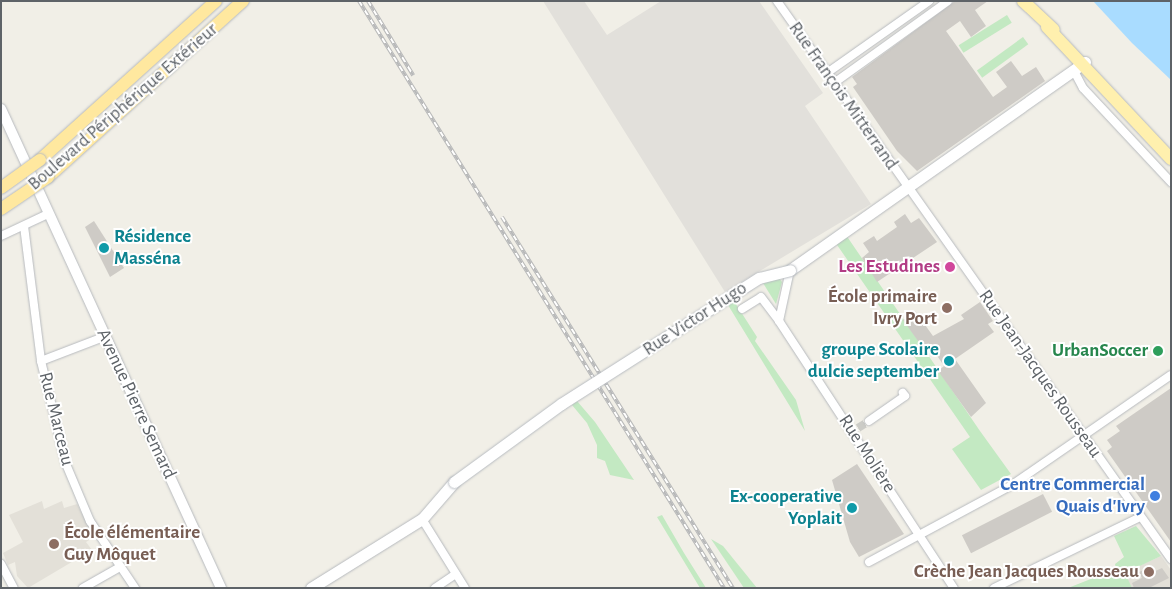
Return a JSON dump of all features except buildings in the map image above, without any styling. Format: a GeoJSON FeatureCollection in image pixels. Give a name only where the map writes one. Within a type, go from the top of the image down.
{"type":"FeatureCollection","features":[{"type":"Feature","properties":{"kind":"highway"},"geometry":{"type":"LineString","coordinates":[[1,188],[56,146],[216,1]]}},
{"type":"Feature","properties":{"kind":"highway","name":"Boulevard Périphérique Extérieur"},"geometry":{"type":"LineString","coordinates":[[1,209],[65,162],[243,1]]}},
{"type":"Feature","properties":{"kind":"main road"},"geometry":{"type":"LineString","coordinates":[[1023,1],[1080,66],[1171,159]]}},
{"type":"Feature","properties":{"kind":"main road","name":"Rue Victor Hugo"},"geometry":{"type":"LineString","coordinates":[[311,588],[422,519],[454,482],[561,404],[759,278],[790,270],[909,190],[1059,84],[1080,66]]}},
{"type":"Feature","properties":{"kind":"street","name":"Rue François Mitterrand"},"geometry":{"type":"LineString","coordinates":[[777,1],[909,190]]}},
{"type":"Feature","properties":{"kind":"street"},"geometry":{"type":"LineString","coordinates":[[834,83],[948,1]]}},
{"type":"Feature","properties":{"kind":"street"},"geometry":{"type":"LineString","coordinates":[[827,73],[926,2],[933,12]]}},
{"type":"Feature","properties":{"kind":"street"},"geometry":{"type":"LineString","coordinates":[[1080,66],[1083,88],[1171,182]]}},
{"type":"Feature","properties":{"kind":"street","name":"Avenue Pierre Semard"},"geometry":{"type":"LineString","coordinates":[[1,109],[104,338],[221,588]]}},
{"type":"Feature","properties":{"kind":"street","name":"Rue Jean-Jacques Rousseau"},"geometry":{"type":"LineString","coordinates":[[909,190],[1171,559]]}},
{"type":"Feature","properties":{"kind":"street"},"geometry":{"type":"LineString","coordinates":[[1,236],[24,230],[50,217]]}},
{"type":"Feature","properties":{"kind":"street","name":"Rue Marceau"},"geometry":{"type":"LineString","coordinates":[[24,230],[41,361],[69,472],[90,521],[135,588]]}},
{"type":"Feature","properties":{"kind":"street"},"geometry":{"type":"LineString","coordinates":[[779,321],[790,270]]}},
{"type":"Feature","properties":{"kind":"street","name":"Rue Molière"},"geometry":{"type":"LineString","coordinates":[[742,308],[762,297],[855,430],[954,588]]}},
{"type":"Feature","properties":{"kind":"street"},"geometry":{"type":"LineString","coordinates":[[41,361],[104,338]]}},
{"type":"Feature","properties":{"kind":"street"},"geometry":{"type":"LineString","coordinates":[[869,562],[1012,485],[1171,375]]}},
{"type":"Feature","properties":{"kind":"street"},"geometry":{"type":"LineString","coordinates":[[869,421],[880,410],[905,396],[903,394]]}},
{"type":"Feature","properties":{"kind":"street"},"geometry":{"type":"LineString","coordinates":[[994,588],[1140,517]]}},
{"type":"Feature","properties":{"kind":"street"},"geometry":{"type":"LineString","coordinates":[[422,519],[465,588]]}},
{"type":"Feature","properties":{"kind":"street"},"geometry":{"type":"LineString","coordinates":[[1,564],[14,588]]}},
{"type":"Feature","properties":{"kind":"street"},"geometry":{"type":"LineString","coordinates":[[83,588],[120,567]]}},
{"type":"Feature","properties":{"kind":"street"},"geometry":{"type":"LineString","coordinates":[[435,588],[456,574]]}},
{"type":"Feature","properties":{"kind":"shaded area"},"geometry":{"type":"Polygon","coordinates":[[[543,1],[584,1],[607,35],[661,1],[759,1],[823,93],[805,106],[871,204],[725,292],[543,1]]]}},
{"type":"Feature","properties":{"kind":"shaded area","name":"École élémentaire Guy Môquet"},"geometry":{"type":"Polygon","coordinates":[[[42,501],[44,509],[62,501],[64,508],[77,504],[94,537],[86,542],[92,550],[28,588],[17,576],[15,562],[8,565],[3,553],[23,542],[9,515],[42,501]]]}},
{"type":"Feature","properties":{"kind":"shaded area","name":"Crèche Jean Jacques Rousseau"},"geometry":{"type":"Polygon","coordinates":[[[1161,556],[1171,570],[1171,588],[1132,588],[1124,573],[1161,556]]]}},
{"type":"Feature","properties":{"kind":"green space"},"geometry":{"type":"Polygon","coordinates":[[[1007,15],[1012,23],[963,53],[959,45],[1007,15]]]}},
{"type":"Feature","properties":{"kind":"green space"},"geometry":{"type":"Polygon","coordinates":[[[1023,37],[1028,44],[982,78],[977,71],[1023,37]]]}},
{"type":"Feature","properties":{"kind":"green space"},"geometry":{"type":"Polygon","coordinates":[[[846,235],[1011,474],[981,490],[952,449],[970,437],[835,242],[846,235]]]}},
{"type":"Feature","properties":{"kind":"green space"},"geometry":{"type":"Polygon","coordinates":[[[779,278],[782,282],[776,304],[763,283],[779,278]]]}},
{"type":"Feature","properties":{"kind":"green space"},"geometry":{"type":"Polygon","coordinates":[[[734,301],[757,337],[755,341],[796,400],[805,431],[728,305],[734,301]]]}},
{"type":"Feature","properties":{"kind":"green space"},"geometry":{"type":"Polygon","coordinates":[[[577,401],[595,422],[634,480],[610,475],[605,461],[597,458],[597,445],[587,423],[572,405],[577,401]]]}},
{"type":"Feature","properties":{"kind":"green space"},"geometry":{"type":"Polygon","coordinates":[[[662,515],[706,588],[700,588],[657,517],[662,515]]]}},
{"type":"Feature","properties":{"kind":"green space"},"geometry":{"type":"Polygon","coordinates":[[[1136,526],[1161,556],[1125,573],[1132,588],[1068,588],[1116,569],[1115,564],[1124,557],[1114,536],[1136,526]]]}},
{"type":"Feature","properties":{"kind":"green space"},"geometry":{"type":"Polygon","coordinates":[[[711,539],[723,546],[757,588],[744,588],[711,539]]]}},
{"type":"Feature","properties":{"kind":"water"},"geometry":{"type":"Polygon","coordinates":[[[1093,1],[1171,1],[1171,80],[1132,43],[1093,1]]]}},
{"type":"Feature","properties":{"kind":"tunnel"},"geometry":{"type":"LineString","coordinates":[[858,428],[869,421]]}},
{"type":"Feature","properties":{"kind":"railway"},"geometry":{"type":"LineString","coordinates":[[359,1],[724,588]]}},
{"type":"Feature","properties":{"kind":"railway"},"geometry":{"type":"LineString","coordinates":[[368,1],[413,75]]}},
{"type":"Feature","properties":{"kind":"railway"},"geometry":{"type":"LineString","coordinates":[[502,217],[733,588]]}},
{"type":"Feature","properties":{"kind":"place","name":"Résidence Masséna"},"geometry":{"type":"Point","coordinates":[104,248]}},
{"type":"Feature","properties":{"kind":"place","name":"Les Estudines"},"geometry":{"type":"Point","coordinates":[950,267]}},
{"type":"Feature","properties":{"kind":"place","name":"École primaire Ivry Port"},"geometry":{"type":"Point","coordinates":[947,308]}},
{"type":"Feature","properties":{"kind":"place","name":"UrbanSoccer"},"geometry":{"type":"Point","coordinates":[1158,351]}},
{"type":"Feature","properties":{"kind":"place","name":"groupe Scolaire dulcie september"},"geometry":{"type":"Point","coordinates":[949,361]}},
{"type":"Feature","properties":{"kind":"place","name":"Centre Commercial Quais d'Ivry"},"geometry":{"type":"Point","coordinates":[1155,496]}},
{"type":"Feature","properties":{"kind":"place","name":"Ex-cooperative Yoplait"},"geometry":{"type":"Point","coordinates":[852,508]}},
{"type":"Feature","properties":{"kind":"place","name":"École élémentaire Guy Môquet"},"geometry":{"type":"Point","coordinates":[54,544]}},
{"type":"Feature","properties":{"kind":"place","name":"Crèche Jean Jacques Rousseau"},"geometry":{"type":"Point","coordinates":[1149,572]}}]}
